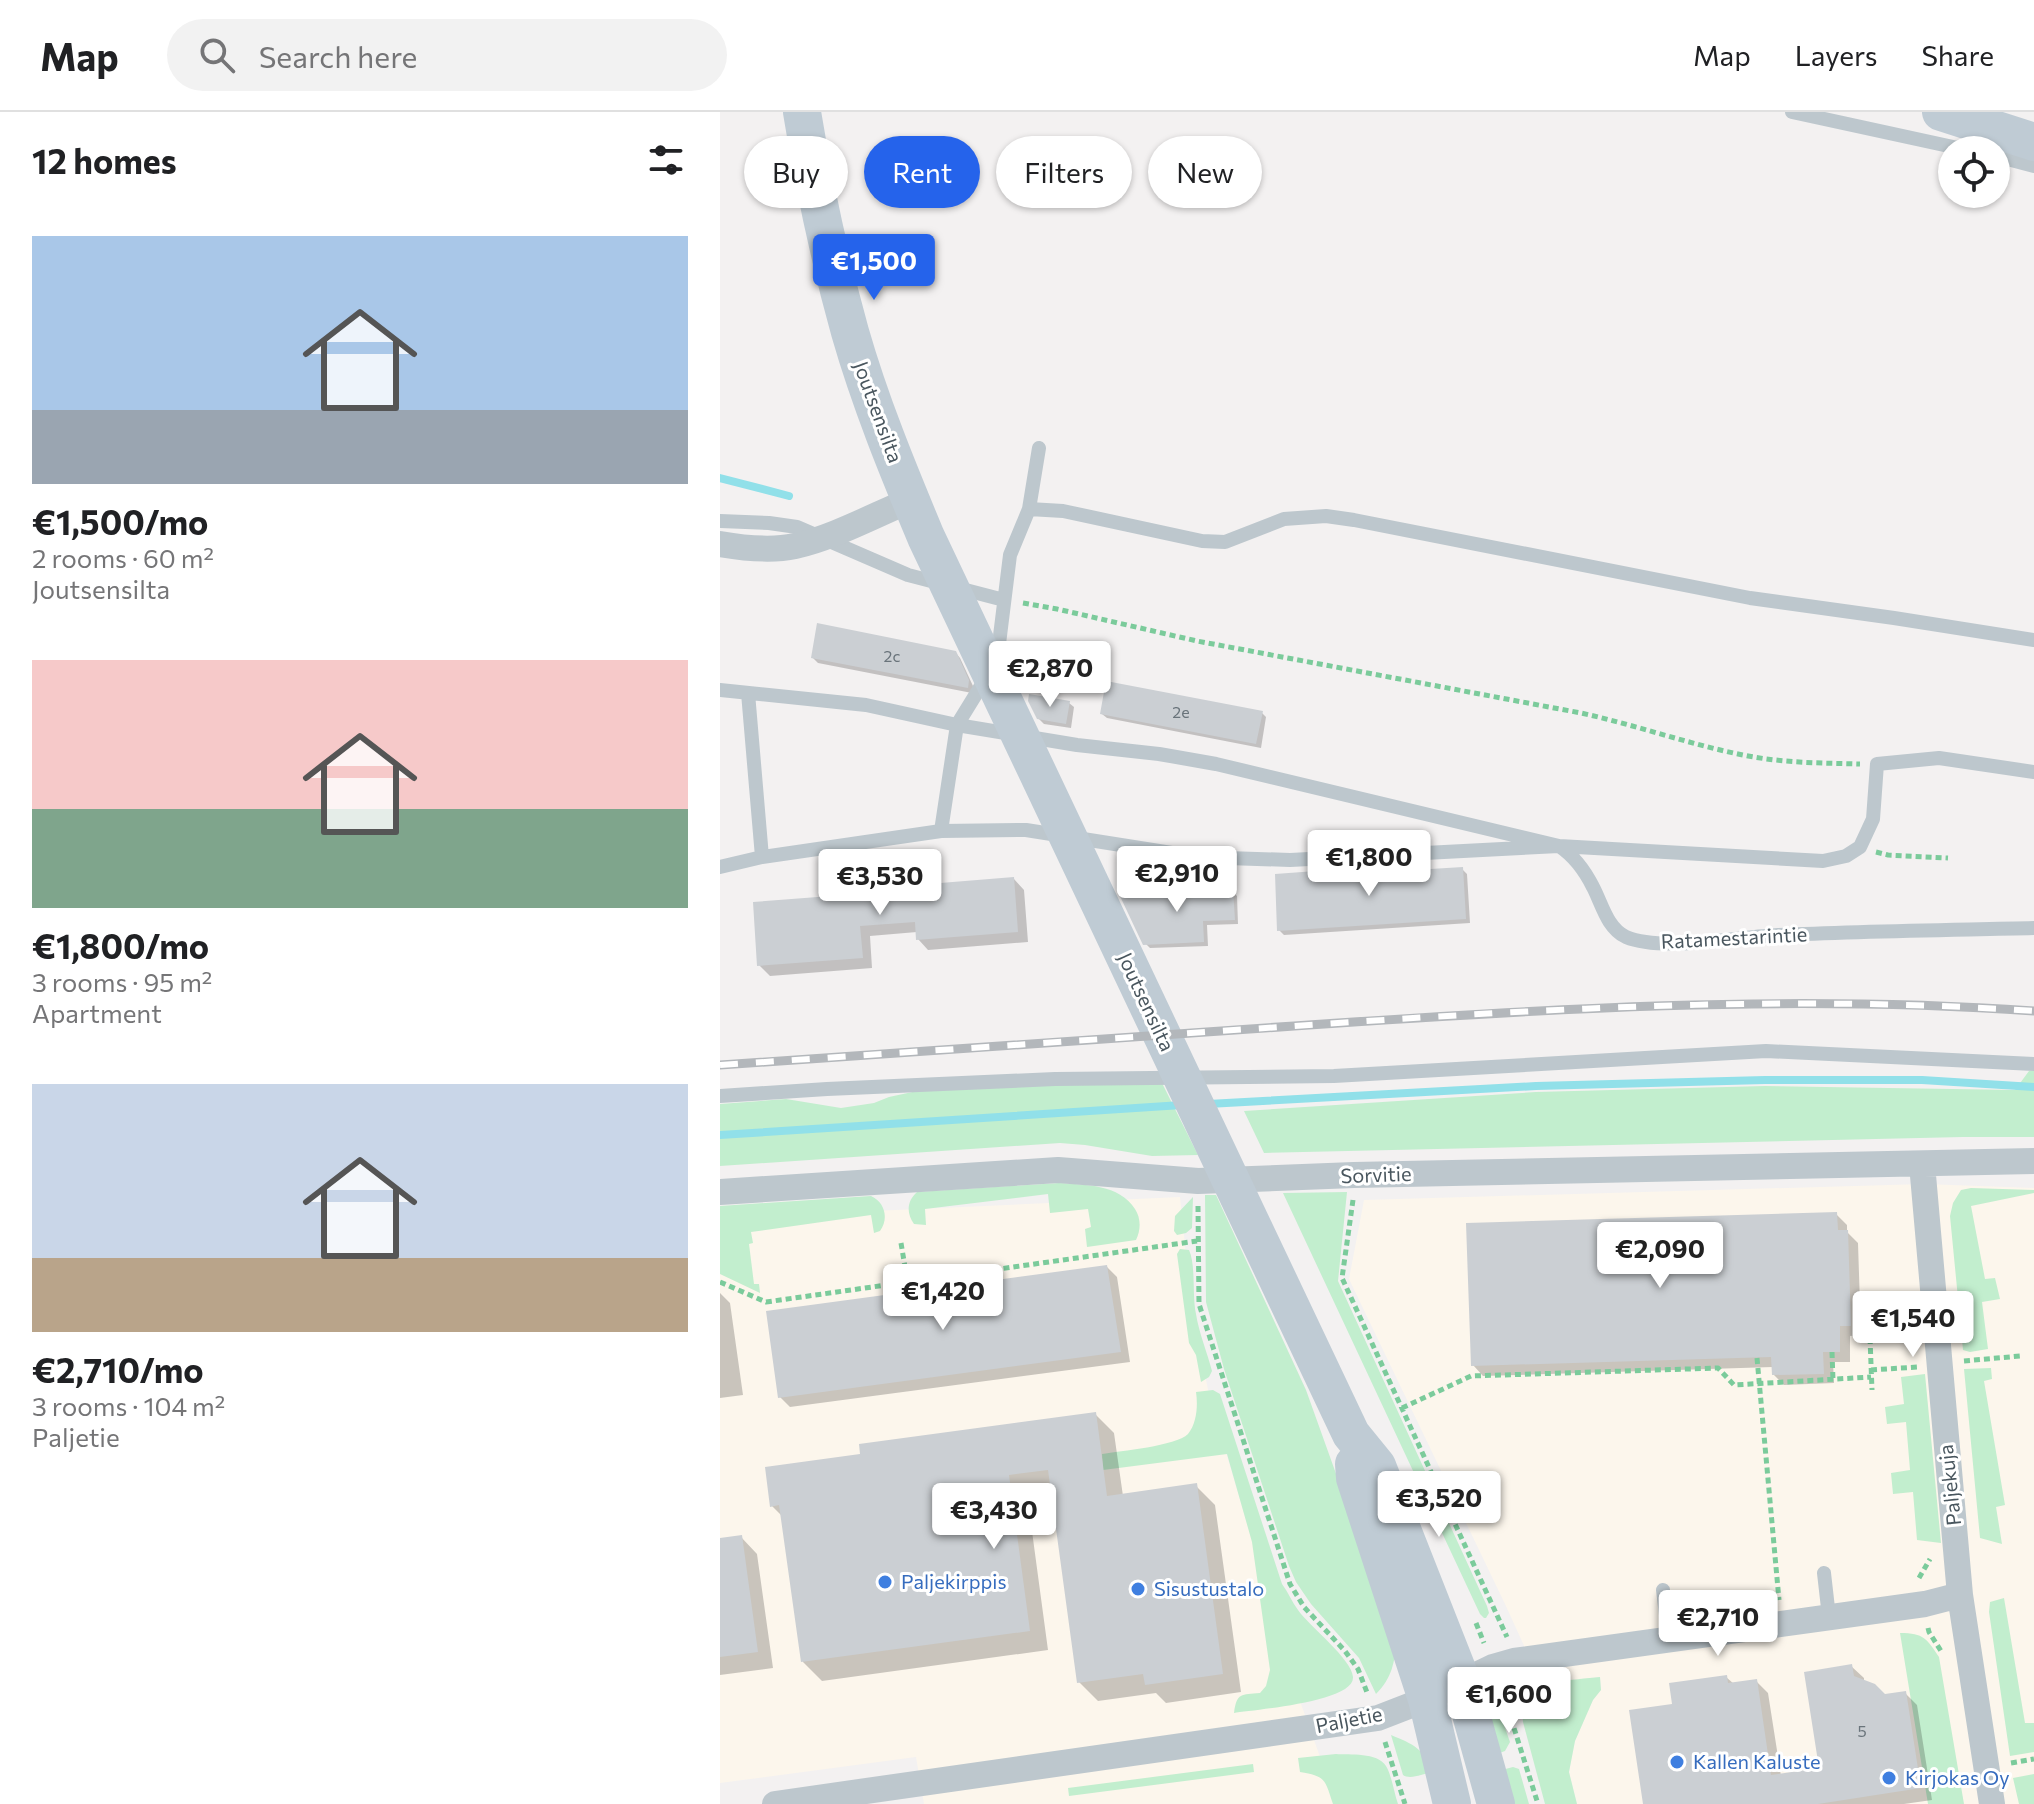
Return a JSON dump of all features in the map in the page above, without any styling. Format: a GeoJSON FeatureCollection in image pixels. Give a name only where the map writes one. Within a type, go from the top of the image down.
{"type":"FeatureCollection","features":[{"type":"Feature","properties":{"kind":"main road","name":"Joutsensilta"},"geometry":{"type":"LineString","coordinates":[[802,112],[825,232],[850,334],[883,433],[933,552],[1351,1434]]}},
{"type":"Feature","properties":{"kind":"main road"},"geometry":{"type":"LineString","coordinates":[[1941,112],[2034,142]]}},
{"type":"Feature","properties":{"kind":"main road"},"geometry":{"type":"LineString","coordinates":[[1351,1434],[1377,1466],[1462,1682],[1496,1804]]}},
{"type":"Feature","properties":{"kind":"main road"},"geometry":{"type":"LineString","coordinates":[[1351,1434],[1355,1478],[1427,1699],[1452,1804]]}},
{"type":"Feature","properties":{"kind":"street"},"geometry":{"type":"LineString","coordinates":[[720,544],[794,547],[911,500]]}},
{"type":"Feature","properties":{"kind":"street","name":"Sorvitie"},"geometry":{"type":"LineString","coordinates":[[720,1192],[1058,1170],[1198,1181],[2034,1161]]}},
{"type":"Feature","properties":{"kind":"street","name":"Paljekuja"},"geometry":{"type":"LineString","coordinates":[[1922,1164],[1960,1595],[1992,1804]]}},
{"type":"Feature","properties":{"kind":"street","name":"Paljetie"},"geometry":{"type":"LineString","coordinates":[[775,1804],[1378,1718],[1427,1699],[1493,1667],[1514,1661],[1925,1604],[1960,1595]]}},
{"type":"Feature","properties":{"kind":"lane"},"geometry":{"type":"LineString","coordinates":[[1792,112],[1938,144]]}},
{"type":"Feature","properties":{"kind":"lane"},"geometry":{"type":"LineString","coordinates":[[2010,160],[2034,166]]}},
{"type":"Feature","properties":{"kind":"lane"},"geometry":{"type":"LineString","coordinates":[[941,831],[957,725],[997,660],[1010,555],[1029,509],[1039,448]]}},
{"type":"Feature","properties":{"kind":"lane"},"geometry":{"type":"LineString","coordinates":[[1029,509],[1063,511],[1202,541],[1225,542],[1284,519],[1318,516],[1354,520],[1750,598],[2034,640]]}},
{"type":"Feature","properties":{"kind":"lane"},"geometry":{"type":"LineString","coordinates":[[720,521],[797,527],[908,575],[1004,600]]}},
{"type":"Feature","properties":{"kind":"lane"},"geometry":{"type":"LineString","coordinates":[[720,690],[866,705],[957,725],[1216,764],[1559,846]]}},
{"type":"Feature","properties":{"kind":"lane"},"geometry":{"type":"LineString","coordinates":[[748,693],[762,857]]}},
{"type":"Feature","properties":{"kind":"lane"},"geometry":{"type":"LineString","coordinates":[[720,867],[762,857],[941,831],[1026,830],[1197,857],[1290,860],[1559,846],[1823,861],[1846,856],[1860,847],[1873,819],[1877,764],[1939,758],[2034,772]]}},
{"type":"Feature","properties":{"kind":"lane","name":"Ratamestarintie"},"geometry":{"type":"LineString","coordinates":[[1559,846],[1576,860],[1616,930],[1626,937],[1645,942],[2034,928]]}},
{"type":"Feature","properties":{"kind":"lane"},"geometry":{"type":"LineString","coordinates":[[720,1096],[1055,1079],[1334,1076],[1766,1051],[2034,1064]]}},
{"type":"Feature","properties":{"kind":"lane"},"geometry":{"type":"LineString","coordinates":[[1824,1573],[1829,1617]]}},
{"type":"Feature","properties":{"kind":"lane"},"geometry":{"type":"LineString","coordinates":[[1663,1590],[1669,1640]]}},
{"type":"Feature","properties":{"kind":"path"},"geometry":{"type":"LineString","coordinates":[[1004,600],[1197,641],[1581,713],[1743,755],[1789,762],[1877,764]]}},
{"type":"Feature","properties":{"kind":"path"},"geometry":{"type":"LineString","coordinates":[[1860,847],[1888,855],[1948,858]]}},
{"type":"Feature","properties":{"kind":"path"},"geometry":{"type":"LineString","coordinates":[[1354,1175],[1342,1278],[1507,1638],[1482,1636]]}},
{"type":"Feature","properties":{"kind":"path"},"geometry":{"type":"LineString","coordinates":[[1198,1181],[1199,1304],[1290,1584],[1304,1607],[1358,1669],[1370,1698]]}},
{"type":"Feature","properties":{"kind":"path"},"geometry":{"type":"LineString","coordinates":[[720,1282],[766,1302],[1197,1241]]}},
{"type":"Feature","properties":{"kind":"path"},"geometry":{"type":"LineString","coordinates":[[901,1243],[909,1291]]}},
{"type":"Feature","properties":{"kind":"path"},"geometry":{"type":"LineString","coordinates":[[1870,1338],[1872,1390]]}},
{"type":"Feature","properties":{"kind":"path"},"geometry":{"type":"LineString","coordinates":[[1832,1352],[1833,1380]]}},
{"type":"Feature","properties":{"kind":"path"},"geometry":{"type":"LineString","coordinates":[[1757,1358],[1779,1602]]}},
{"type":"Feature","properties":{"kind":"path"},"geometry":{"type":"LineString","coordinates":[[1402,1408],[1471,1376],[1718,1368],[1734,1385],[1871,1377]]}},
{"type":"Feature","properties":{"kind":"path"},"geometry":{"type":"LineString","coordinates":[[1503,1691],[1538,1804]]}},
{"type":"Feature","properties":{"kind":"path"},"geometry":{"type":"LineString","coordinates":[[1383,1734],[1405,1804]]}},
{"type":"Feature","properties":{"kind":"path"},"geometry":{"type":"LineString","coordinates":[[2005,1764],[2034,1759]]}},
{"type":"Feature","properties":{"kind":"shaded area"},"geometry":{"type":"Polygon","coordinates":[[[1924,1184],[2034,1188],[2034,1804],[1577,1804],[1569,1772],[1575,1741],[1593,1700],[1601,1690],[1600,1677],[1542,1685],[1349,1279],[1364,1200],[1924,1184]]]}},
{"type":"Feature","properties":{"kind":"shaded area"},"geometry":{"type":"Polygon","coordinates":[[[1180,1197],[1192,1313],[1210,1399],[1301,1704],[1337,1804],[924,1804],[916,1757],[720,1783],[720,1218],[1180,1197]]]}},
{"type":"Feature","properties":{"kind":"green space"},"geometry":{"type":"Polygon","coordinates":[[[2029,1071],[2034,1071],[2034,1137],[1264,1153],[1244,1111],[1536,1092],[1765,1086],[2015,1090],[2029,1071]]]}},
{"type":"Feature","properties":{"kind":"green space"},"geometry":{"type":"Polygon","coordinates":[[[1162,1083],[1198,1155],[1152,1156],[1060,1143],[720,1166],[720,1104],[786,1099],[841,1108],[917,1091],[1054,1084],[1162,1083]]]}},
{"type":"Feature","properties":{"kind":"green space"},"geometry":{"type":"Polygon","coordinates":[[[1059,1183],[1101,1187],[1120,1195],[1138,1216],[1136,1240],[1087,1247],[1085,1229],[1091,1227],[1088,1209],[1050,1213],[1048,1194],[925,1209],[926,1225],[914,1224],[909,1211],[911,1199],[917,1192],[1059,1183]]]}},
{"type":"Feature","properties":{"kind":"green space"},"geometry":{"type":"Polygon","coordinates":[[[1961,1190],[2034,1190],[2034,1193],[1971,1206],[1985,1279],[1995,1278],[2000,1299],[1982,1302],[1988,1349],[1970,1352],[1963,1350],[1950,1216],[1961,1190]]]}},
{"type":"Feature","properties":{"kind":"green space"},"geometry":{"type":"Polygon","coordinates":[[[1347,1192],[1338,1281],[1487,1606],[1489,1613],[1486,1618],[1480,1614],[1283,1193],[1347,1192]]]}},
{"type":"Feature","properties":{"kind":"green space"},"geometry":{"type":"Polygon","coordinates":[[[1205,1195],[1216,1195],[1306,1390],[1396,1641],[1392,1669],[1376,1694],[1359,1658],[1311,1604],[1289,1566],[1224,1369],[1206,1302],[1205,1195]]]}},
{"type":"Feature","properties":{"kind":"green space"},"geometry":{"type":"Polygon","coordinates":[[[871,1196],[880,1202],[885,1216],[880,1231],[874,1233],[871,1215],[751,1232],[753,1243],[749,1244],[754,1284],[759,1284],[760,1293],[720,1274],[720,1206],[871,1196]]]}},
{"type":"Feature","properties":{"kind":"green space"},"geometry":{"type":"Polygon","coordinates":[[[1193,1197],[1192,1228],[1177,1235],[1174,1231],[1175,1216],[1193,1197]]]}},
{"type":"Feature","properties":{"kind":"green space"},"geometry":{"type":"Polygon","coordinates":[[[1180,1249],[1189,1250],[1191,1256],[1196,1314],[1212,1371],[1201,1382],[1196,1355],[1189,1343],[1177,1254],[1180,1249]]]}},
{"type":"Feature","properties":{"kind":"green space"},"geometry":{"type":"Polygon","coordinates":[[[1991,1368],[1992,1379],[1984,1381],[2005,1505],[1996,1507],[2002,1544],[1980,1538],[1964,1369],[1991,1368]]]}},
{"type":"Feature","properties":{"kind":"green space"},"geometry":{"type":"Polygon","coordinates":[[[1925,1374],[1941,1543],[1917,1540],[1913,1492],[1893,1494],[1891,1473],[1910,1470],[1906,1422],[1887,1424],[1885,1407],[1904,1404],[1901,1377],[1925,1374]]]}},
{"type":"Feature","properties":{"kind":"green space"},"geometry":{"type":"Polygon","coordinates":[[[1213,1390],[1220,1394],[1282,1584],[1303,1617],[1338,1652],[1351,1670],[1353,1677],[1349,1686],[1338,1693],[1301,1703],[1234,1713],[1241,1696],[1260,1693],[1266,1686],[1270,1670],[1252,1542],[1227,1454],[1103,1470],[1102,1454],[1160,1445],[1188,1434],[1196,1414],[1196,1392],[1213,1390]]]}},
{"type":"Feature","properties":{"kind":"green space"},"geometry":{"type":"Polygon","coordinates":[[[2004,1598],[2025,1723],[2034,1723],[2034,1752],[2010,1756],[1989,1612],[1990,1602],[2004,1598]]]}},
{"type":"Feature","properties":{"kind":"green space"},"geometry":{"type":"Polygon","coordinates":[[[1900,1633],[1924,1638],[1939,1657],[1964,1804],[1928,1804],[1900,1633]]]}},
{"type":"Feature","properties":{"kind":"green space"},"geometry":{"type":"Polygon","coordinates":[[[1600,1677],[1601,1690],[1593,1700],[1575,1741],[1569,1772],[1577,1804],[1545,1804],[1523,1722],[1524,1708],[1537,1689],[1548,1684],[1600,1677]]]}},
{"type":"Feature","properties":{"kind":"green space"},"geometry":{"type":"Polygon","coordinates":[[[1496,1702],[1510,1742],[1505,1751],[1494,1755],[1491,1722],[1496,1702]]]}},
{"type":"Feature","properties":{"kind":"green space"},"geometry":{"type":"Polygon","coordinates":[[[1391,1735],[1417,1748],[1431,1772],[1413,1777],[1403,1775],[1391,1735]]]}},
{"type":"Feature","properties":{"kind":"green space"},"geometry":{"type":"Polygon","coordinates":[[[1363,1755],[1382,1762],[1390,1775],[1398,1804],[1333,1804],[1323,1780],[1300,1772],[1298,1758],[1363,1755]]]}},
{"type":"Feature","properties":{"kind":"green space"},"geometry":{"type":"Polygon","coordinates":[[[1253,1764],[1254,1772],[1069,1796],[1068,1788],[1253,1764]]]}},
{"type":"Feature","properties":{"kind":"green space"},"geometry":{"type":"Polygon","coordinates":[[[1513,1767],[1519,1769],[1529,1804],[1506,1804],[1498,1771],[1513,1767]]]}},
{"type":"Feature","properties":{"kind":"green space"},"geometry":{"type":"Polygon","coordinates":[[[2034,1774],[2034,1804],[2019,1804],[2013,1778],[2034,1774]]]}},
{"type":"Feature","properties":{"kind":"building"},"geometry":{"type":"Polygon","coordinates":[[[817,623],[956,651],[969,680],[968,688],[811,658],[817,623]]]}},
{"type":"Feature","properties":{"kind":"building"},"geometry":{"type":"Polygon","coordinates":[[[1106,681],[1263,711],[1256,744],[1100,714],[1106,681]]]}},
{"type":"Feature","properties":{"kind":"building"},"geometry":{"type":"Polygon","coordinates":[[[1029,694],[1070,701],[1066,724],[1037,719],[1028,701],[1029,694]]]}},
{"type":"Feature","properties":{"kind":"building"},"geometry":{"type":"Polygon","coordinates":[[[1463,867],[1466,919],[1277,931],[1275,874],[1316,871],[1316,876],[1463,867]]]}},
{"type":"Feature","properties":{"kind":"building"},"geometry":{"type":"Polygon","coordinates":[[[915,875],[916,885],[1014,877],[1018,932],[916,940],[915,922],[860,926],[863,958],[757,966],[753,902],[857,894],[856,880],[915,875]]]}},
{"type":"Feature","properties":{"kind":"building"},"geometry":{"type":"Polygon","coordinates":[[[1233,889],[1235,920],[1203,921],[1204,942],[1143,945],[1119,894],[1233,889]]]}},
{"type":"Feature","properties":{"kind":"building"},"geometry":{"type":"Polygon","coordinates":[[[1837,1212],[1838,1230],[1848,1230],[1851,1326],[1840,1326],[1840,1352],[1823,1352],[1824,1374],[1772,1375],[1771,1357],[1471,1366],[1466,1223],[1837,1212]]]}},
{"type":"Feature","properties":{"kind":"building"},"geometry":{"type":"Polygon","coordinates":[[[1107,1265],[1121,1352],[778,1398],[766,1311],[1107,1265]]]}},
{"type":"Feature","properties":{"kind":"building"},"geometry":{"type":"Polygon","coordinates":[[[1096,1412],[1107,1496],[1197,1483],[1223,1674],[1145,1685],[1143,1674],[1077,1683],[1048,1470],[1009,1475],[1030,1631],[801,1662],[779,1505],[770,1507],[765,1467],[860,1454],[859,1444],[1096,1412]]]}},
{"type":"Feature","properties":{"kind":"building"},"geometry":{"type":"Polygon","coordinates":[[[742,1535],[758,1652],[720,1657],[720,1538],[742,1535]]]}},
{"type":"Feature","properties":{"kind":"building"},"geometry":{"type":"Polygon","coordinates":[[[1852,1664],[1854,1676],[1875,1684],[1885,1694],[1906,1691],[1921,1788],[1818,1804],[1643,1804],[1629,1710],[1672,1704],[1669,1683],[1727,1675],[1728,1683],[1757,1679],[1771,1775],[1819,1768],[1804,1672],[1852,1664]]]}},
{"type":"Feature","properties":{"kind":"waterway"},"geometry":{"type":"LineString","coordinates":[[720,478],[789,496]]}},
{"type":"Feature","properties":{"kind":"waterway"},"geometry":{"type":"LineString","coordinates":[[1208,1104],[1536,1086],[1765,1080],[1922,1080],[2034,1087]]}},
{"type":"Feature","properties":{"kind":"waterway"},"geometry":{"type":"LineString","coordinates":[[720,1135],[1182,1105]]}},
{"type":"Feature","properties":{"kind":"railway"},"geometry":{"type":"LineString","coordinates":[[720,1065],[1571,1009],[1849,1004],[2034,1011]]}},
{"type":"Feature","properties":{"kind":"place","name":"Paljekirppis"},"geometry":{"type":"Point","coordinates":[885,1582]}},
{"type":"Feature","properties":{"kind":"place","name":"Sisustustalo"},"geometry":{"type":"Point","coordinates":[1138,1589]}},
{"type":"Feature","properties":{"kind":"place","name":"Kallen Kaluste"},"geometry":{"type":"Point","coordinates":[1677,1762]}},
{"type":"Feature","properties":{"kind":"place","name":"Kirjokas Oy"},"geometry":{"type":"Point","coordinates":[1889,1778]}}]}
